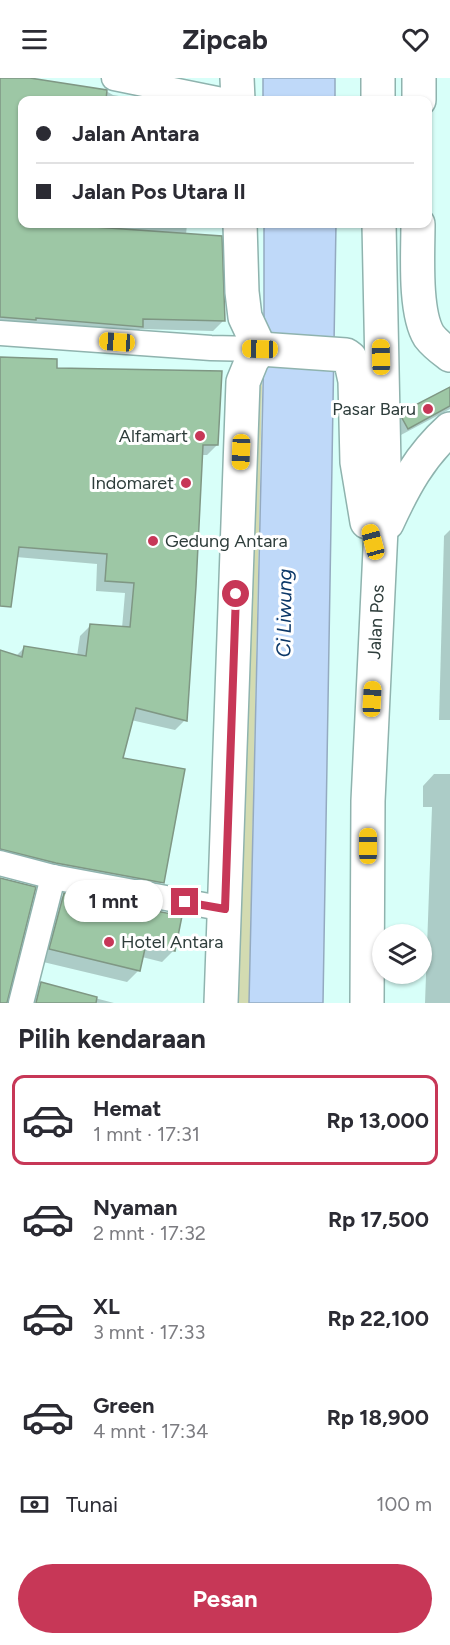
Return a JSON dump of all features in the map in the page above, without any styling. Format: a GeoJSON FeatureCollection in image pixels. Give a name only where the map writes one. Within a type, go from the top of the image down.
{"type":"FeatureCollection","features":[{"type":"Feature","properties":{"kind":"main road"},"geometry":{"type":"LineString","coordinates":[[237,78],[238,96]]}},
{"type":"Feature","properties":{"kind":"main road"},"geometry":{"type":"LineString","coordinates":[[378,78],[378,96]]}},
{"type":"Feature","properties":{"kind":"main road"},"geometry":{"type":"LineString","coordinates":[[419,78],[419,96]]}},
{"type":"Feature","properties":{"kind":"main road"},"geometry":{"type":"LineString","coordinates":[[240,228],[245,317],[262,349]]}},
{"type":"Feature","properties":{"kind":"main road","name":"Jalan Pos"},"geometry":{"type":"LineString","coordinates":[[367,1003],[368,801],[384,466],[379,228]]}},
{"type":"Feature","properties":{"kind":"main road"},"geometry":{"type":"LineString","coordinates":[[418,228],[418,274],[422,317],[428,334],[450,355]]}},
{"type":"Feature","properties":{"kind":"main road"},"geometry":{"type":"LineString","coordinates":[[262,349],[345,357],[355,381],[357,462],[367,522],[379,551]]}},
{"type":"Feature","properties":{"kind":"main road"},"geometry":{"type":"LineString","coordinates":[[221,1003],[243,382],[252,360],[262,349]]}},
{"type":"Feature","properties":{"kind":"main road"},"geometry":{"type":"LineString","coordinates":[[379,551],[404,486],[432,445],[450,429]]}},
{"type":"Feature","properties":{"kind":"street"},"geometry":{"type":"LineString","coordinates":[[114,78],[202,96]]}},
{"type":"Feature","properties":{"kind":"street"},"geometry":{"type":"LineString","coordinates":[[0,333],[211,348],[262,349]]}},
{"type":"Feature","properties":{"kind":"street"},"geometry":{"type":"LineString","coordinates":[[0,863],[53,877],[225,909]]}},
{"type":"Feature","properties":{"kind":"street"},"geometry":{"type":"LineString","coordinates":[[21,1003],[53,877]]}},
{"type":"Feature","properties":{"kind":"green space"},"geometry":{"type":"Polygon","coordinates":[[[260,349],[262,387],[249,1003],[224,1003],[260,349]]]}},
{"type":"Feature","properties":{"kind":"water"},"geometry":{"type":"Polygon","coordinates":[[[263,78],[335,78],[335,96],[263,96],[263,78]]]}},
{"type":"Feature","properties":{"kind":"water","name":"Ci Liwung"},"geometry":{"type":"Polygon","coordinates":[[[264,228],[336,228],[323,1003],[249,1003],[264,345],[264,228]]]}},
{"type":"Feature","properties":{"kind":"building"},"geometry":{"type":"Polygon","coordinates":[[[0,78],[30,78],[107,90],[106,96],[18,96],[18,228],[109,228],[222,236],[225,321],[143,319],[143,327],[0,317],[0,78]]]}},
{"type":"Feature","properties":{"kind":"building"},"geometry":{"type":"Polygon","coordinates":[[[0,357],[57,359],[57,368],[222,371],[218,445],[203,445],[187,721],[136,708],[123,758],[185,769],[164,883],[56,863],[0,849],[0,650],[22,657],[24,646],[86,656],[90,624],[130,627],[134,583],[105,581],[107,554],[19,547],[11,607],[0,606],[0,357]]]}},
{"type":"Feature","properties":{"kind":"building","name":"Pasar Baru"},"geometry":{"type":"Polygon","coordinates":[[[450,387],[450,406],[408,429],[402,418],[402,412],[450,387]]]}},
{"type":"Feature","properties":{"kind":"building"},"geometry":{"type":"Polygon","coordinates":[[[0,878],[36,887],[7,1003],[0,1003],[0,878]]]}},
{"type":"Feature","properties":{"kind":"building"},"geometry":{"type":"Polygon","coordinates":[[[64,893],[182,916],[175,951],[146,944],[140,971],[49,949],[64,893]]]}},
{"type":"Feature","properties":{"kind":"building"},"geometry":{"type":"Polygon","coordinates":[[[41,982],[97,997],[96,1003],[36,1003],[41,982]]]}},
{"type":"Feature","properties":{"kind":"place","name":"Pasar Baru"},"geometry":{"type":"Point","coordinates":[428,409]}},
{"type":"Feature","properties":{"kind":"place","name":"Alfamart"},"geometry":{"type":"Point","coordinates":[200,436]}},
{"type":"Feature","properties":{"kind":"place","name":"Indomaret"},"geometry":{"type":"Point","coordinates":[186,483]}},
{"type":"Feature","properties":{"kind":"place","name":"Gedung Antara"},"geometry":{"type":"Point","coordinates":[153,541]}},
{"type":"Feature","properties":{"kind":"place","name":"Hotel Antara"},"geometry":{"type":"Point","coordinates":[109,942]}},
{"type":"Feature","properties":{"kind":"route"},"geometry":{"type":"LineString","coordinates":[[185,902],[225,909],[236,594]]}}]}
